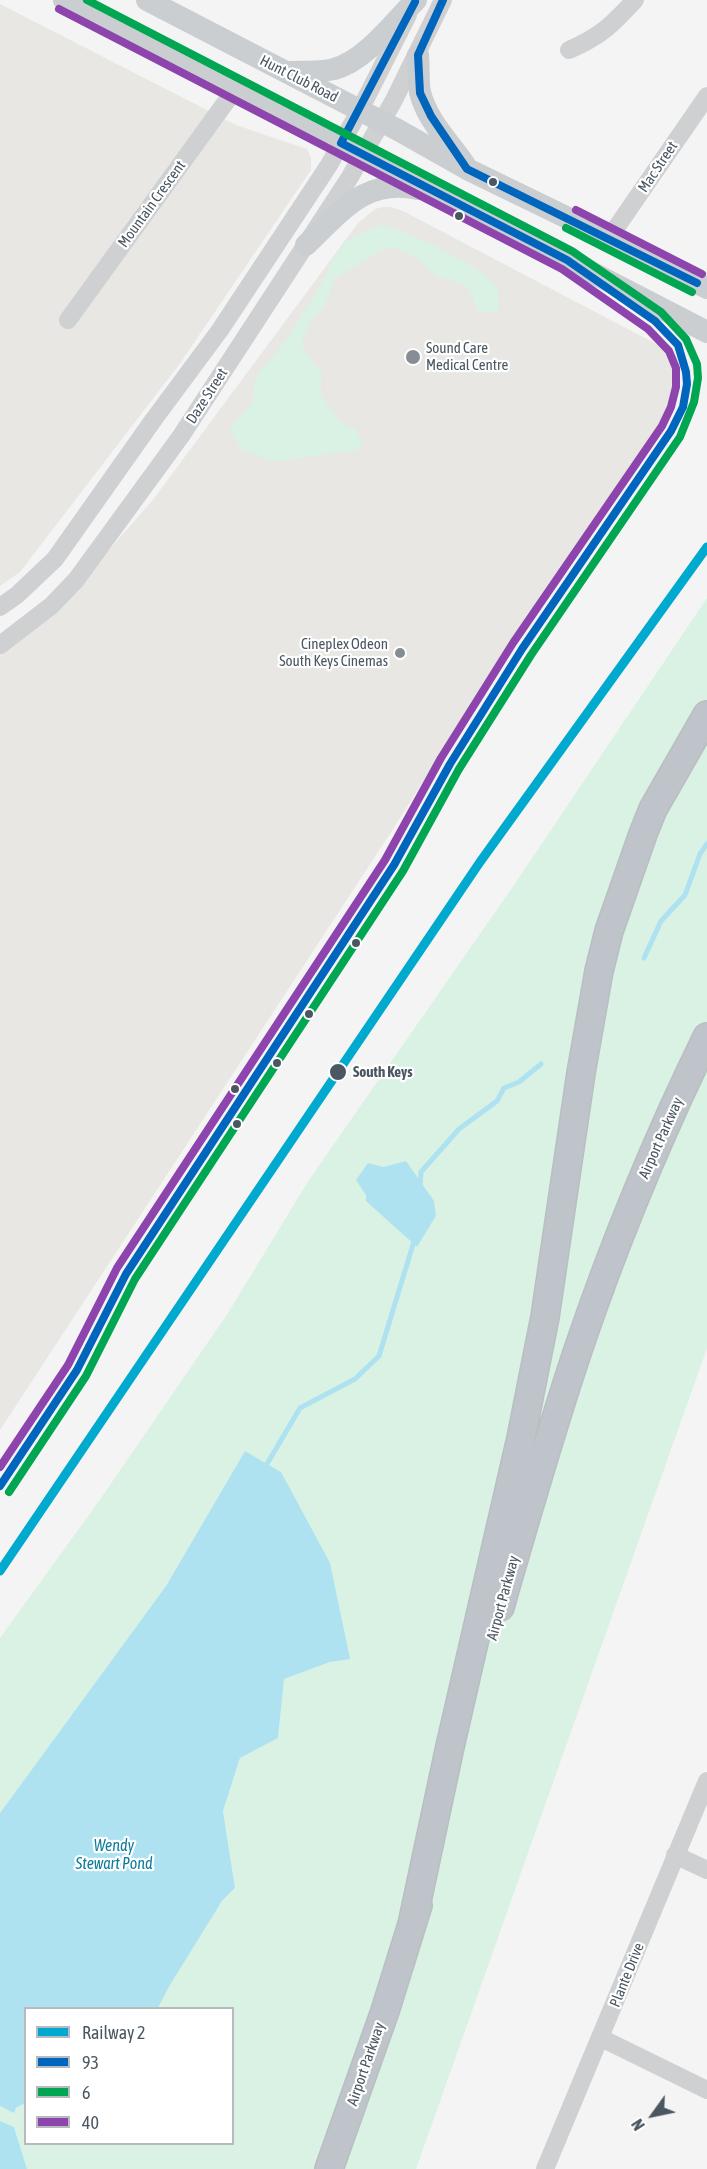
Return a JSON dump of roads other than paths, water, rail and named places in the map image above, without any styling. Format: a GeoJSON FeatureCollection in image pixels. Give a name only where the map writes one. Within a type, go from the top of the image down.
{"type":"FeatureCollection","features":[{"type":"Feature","properties":{"kind":"highway"},"geometry":{"type":"LineString","coordinates":[[413,1920],[449,1751],[521,1438],[545,1317],[581,1073],[599,971],[609,932],[653,809],[707,715]]}},
{"type":"Feature","properties":{"kind":"highway","name":"Airport Parkway"},"geometry":{"type":"LineString","coordinates":[[329,2169],[385,2012],[413,1920],[449,1800],[519,1540],[563,1393],[597,1297],[651,1158],[707,1037]]}},
{"type":"Feature","properties":{"kind":"highway"},"geometry":{"type":"LineString","coordinates":[[563,1393],[676,1140],[707,1080]]}},
{"type":"Feature","properties":{"kind":"main road"},"geometry":{"type":"LineString","coordinates":[[64,0],[707,332]]}},
{"type":"Feature","properties":{"kind":"main road","name":"Hunt Club Road"},"geometry":{"type":"LineString","coordinates":[[147,0],[383,122],[468,169],[707,288]]}},
{"type":"Feature","properties":{"kind":"main road"},"geometry":{"type":"LineString","coordinates":[[285,72],[323,71],[344,65],[374,43],[416,0]]}},
{"type":"Feature","properties":{"kind":"main road"},"geometry":{"type":"LineString","coordinates":[[418,55],[420,93],[431,116],[468,169]]}},
{"type":"Feature","properties":{"kind":"main road"},"geometry":{"type":"LineString","coordinates":[[306,245],[357,198],[370,190],[401,185],[434,192]]}},
{"type":"Feature","properties":{"kind":"street","name":"Daze Street"},"geometry":{"type":"LineString","coordinates":[[0,607],[17,595],[55,559],[154,418],[220,330],[317,184],[360,110],[416,0]]}},
{"type":"Feature","properties":{"kind":"street","name":"Daze Street"},"geometry":{"type":"LineString","coordinates":[[0,645],[51,606],[76,580],[181,436],[383,122],[418,55],[443,0]]}},
{"type":"Feature","properties":{"kind":"street"},"geometry":{"type":"LineString","coordinates":[[569,50],[592,40],[615,22],[635,0]]}},
{"type":"Feature","properties":{"kind":"street","name":"Mountain Crescent"},"geometry":{"type":"LineString","coordinates":[[68,320],[236,88]]}},
{"type":"Feature","properties":{"kind":"street","name":"Mac Street"},"geometry":{"type":"LineString","coordinates":[[609,238],[707,96]]}},
{"type":"Feature","properties":{"kind":"street"},"geometry":{"type":"LineString","coordinates":[[154,418],[181,436]]}},
{"type":"Feature","properties":{"kind":"street"},"geometry":{"type":"LineString","coordinates":[[55,559],[76,580]]}},
{"type":"Feature","properties":{"kind":"street","name":"Plante Drive"},"geometry":{"type":"LineString","coordinates":[[545,2169],[707,1781]]}},
{"type":"Feature","properties":{"kind":"street"},"geometry":{"type":"LineString","coordinates":[[675,1855],[707,1870]]}},
{"type":"Feature","properties":{"kind":"street"},"geometry":{"type":"LineString","coordinates":[[600,2038],[707,2090]]}},
{"type":"Feature","properties":{"kind":"water"},"geometry":{"type":"Polygon","coordinates":[[[406,1161],[434,1201],[436,1216],[417,1247],[366,1201],[366,1195],[356,1180],[368,1163],[383,1167],[406,1161]]]}},
{"type":"Feature","properties":{"kind":"water","name":"Wendy Stewart Pond"},"geometry":{"type":"Polygon","coordinates":[[[245,1451],[281,1472],[330,1563],[350,1659],[330,1662],[284,1679],[278,1738],[240,1758],[223,1811],[235,1888],[222,1901],[159,2007],[24,2007],[24,2104],[16,2108],[14,2113],[0,2106],[0,1813],[166,1586],[245,1451]]]}},
{"type":"Feature","properties":{"kind":"water"},"geometry":{"type":"Polygon","coordinates":[[[0,2121],[14,2127],[27,2169],[0,2169],[0,2121]]]}},
{"type":"Feature","properties":{"kind":"waterway"},"geometry":{"type":"LineString","coordinates":[[644,958],[661,921],[685,895],[700,854],[707,844]]}},
{"type":"Feature","properties":{"kind":"waterway"},"geometry":{"type":"LineString","coordinates":[[420,1187],[421,1172],[459,1129],[497,1101],[504,1088],[519,1082],[541,1064]]}},
{"type":"Feature","properties":{"kind":"waterway"},"geometry":{"type":"LineString","coordinates":[[267,1464],[300,1408],[355,1379],[379,1356],[415,1238]]}},
{"type":"Feature","properties":{"kind":"rail line","name":"2"},"geometry":{"type":"LineString","coordinates":[[0,1571],[480,862],[707,547]]}},
{"type":"Feature","properties":{"kind":"place","name":"Sound Care Medical Centre"},"geometry":{"type":"Point","coordinates":[413,357]}},
{"type":"Feature","properties":{"kind":"place","name":"Cineplex Odeon South Keys Cinemas"},"geometry":{"type":"Point","coordinates":[400,653]}},
{"type":"Feature","properties":{"kind":"place","name":"South Keys"},"geometry":{"type":"Point","coordinates":[338,1072]}}]}
